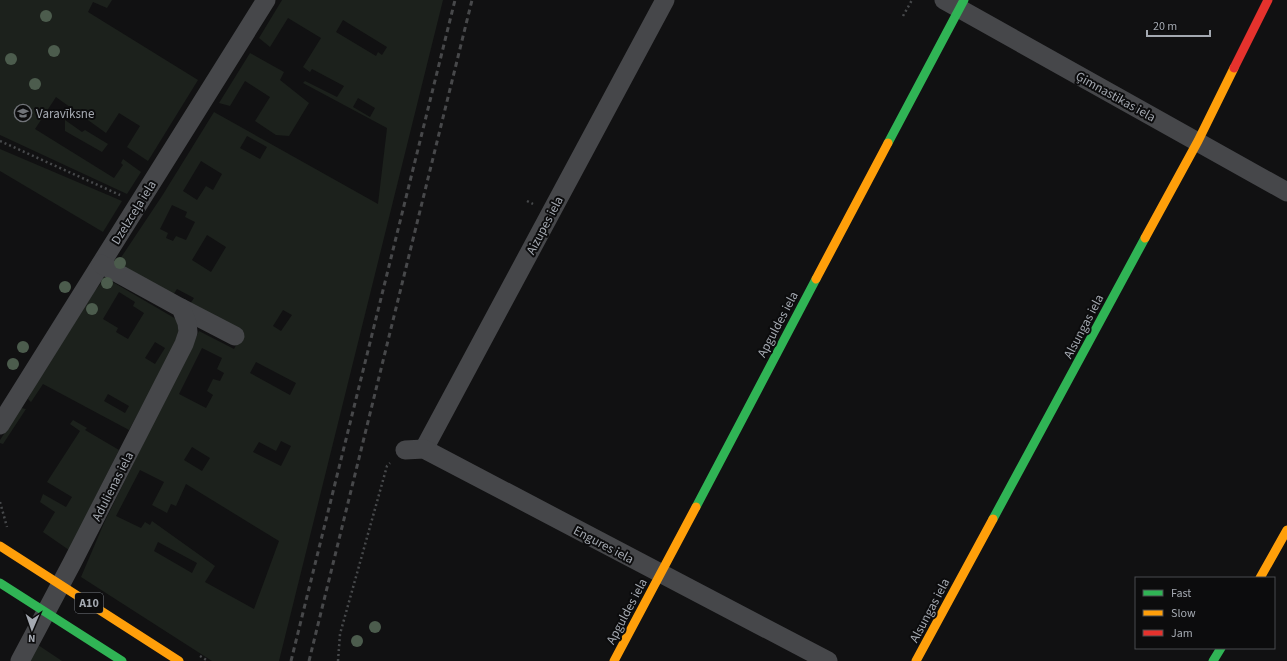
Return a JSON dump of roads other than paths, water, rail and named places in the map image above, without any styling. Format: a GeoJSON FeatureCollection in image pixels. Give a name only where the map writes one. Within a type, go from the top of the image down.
{"type":"FeatureCollection","features":[{"type":"Feature","properties":{"kind":"main road","name":"Alsungas iela"},"geometry":{"type":"LineString","coordinates":[[916,661],[1198,141],[1268,0]]}},
{"type":"Feature","properties":{"kind":"main road","name":"Apguldes iela"},"geometry":{"type":"LineString","coordinates":[[614,661],[956,3]]}},
{"type":"Feature","properties":{"kind":"main road"},"geometry":{"type":"LineString","coordinates":[[1261,577],[1287,530]]}},
{"type":"Feature","properties":{"kind":"main road","name":"A10"},"geometry":{"type":"LineString","coordinates":[[0,546],[179,661]]}},
{"type":"Feature","properties":{"kind":"main road","name":"A10"},"geometry":{"type":"LineString","coordinates":[[0,583],[122,661]]}},
{"type":"Feature","properties":{"kind":"main road"},"geometry":{"type":"LineString","coordinates":[[1213,661],[1220,649]]}},
{"type":"Feature","properties":{"kind":"street","name":"Dzelzceļa iela"},"geometry":{"type":"LineString","coordinates":[[0,425],[266,0]]}},
{"type":"Feature","properties":{"kind":"street","name":"Aizupes iela"},"geometry":{"type":"LineString","coordinates":[[415,450],[665,0]]}},
{"type":"Feature","properties":{"kind":"street","name":"Ģimnastikas iela"},"geometry":{"type":"LineString","coordinates":[[956,3],[1287,192]]}},
{"type":"Feature","properties":{"kind":"street"},"geometry":{"type":"LineString","coordinates":[[101,264],[180,308],[235,336]]}},
{"type":"Feature","properties":{"kind":"street","name":"Adulienas iela"},"geometry":{"type":"LineString","coordinates":[[20,661],[184,344],[188,332],[187,323],[180,308]]}},
{"type":"Feature","properties":{"kind":"street","name":"Engures iela"},"geometry":{"type":"LineString","coordinates":[[415,450],[660,573],[828,661]]}},
{"type":"Feature","properties":{"kind":"street"},"geometry":{"type":"LineString","coordinates":[[51,603],[114,661]]}},
{"type":"Feature","properties":{"kind":"railway"},"geometry":{"type":"LineString","coordinates":[[291,661],[455,0]]}},
{"type":"Feature","properties":{"kind":"railway"},"geometry":{"type":"LineString","coordinates":[[309,661],[472,0]]}},
{"type":"Feature","properties":{"kind":"place","name":"Varavīksne"},"geometry":{"type":"Point","coordinates":[23,113]}}]}
